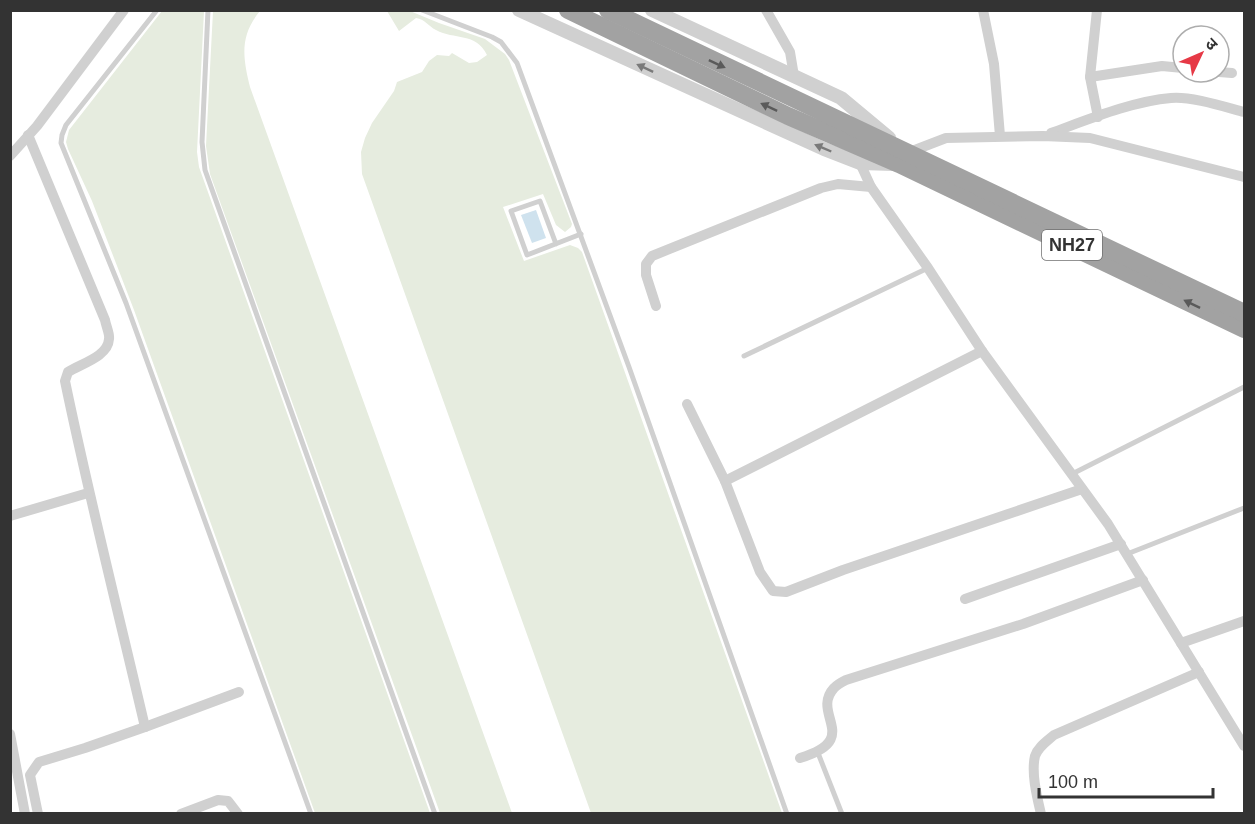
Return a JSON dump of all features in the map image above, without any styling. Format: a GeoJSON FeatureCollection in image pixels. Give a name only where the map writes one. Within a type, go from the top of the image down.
{"type":"FeatureCollection","features":[{"type":"Feature","properties":{"kind":"highway","name":"NH27"},"geometry":{"type":"LineString","coordinates":[[568,10],[789,116],[903,158],[1245,313]]}},
{"type":"Feature","properties":{"kind":"highway","name":"NH27"},"geometry":{"type":"LineString","coordinates":[[608,10],[1245,329]]}},
{"type":"Feature","properties":{"kind":"street"},"geometry":{"type":"LineString","coordinates":[[10,156],[124,10]]}},
{"type":"Feature","properties":{"kind":"street"},"geometry":{"type":"LineString","coordinates":[[519,10],[860,164],[903,158],[946,138],[1043,136],[1090,138],[1245,177]]}},
{"type":"Feature","properties":{"kind":"street"},"geometry":{"type":"LineString","coordinates":[[652,10],[841,98],[903,158]]}},
{"type":"Feature","properties":{"kind":"street"},"geometry":{"type":"LineString","coordinates":[[766,10],[790,52],[794,76]]}},
{"type":"Feature","properties":{"kind":"street"},"geometry":{"type":"LineString","coordinates":[[983,10],[994,64],[1000,136]]}},
{"type":"Feature","properties":{"kind":"street"},"geometry":{"type":"LineString","coordinates":[[1097,10],[1090,77],[1098,117]]}},
{"type":"Feature","properties":{"kind":"street"},"geometry":{"type":"LineString","coordinates":[[1090,77],[1162,66],[1171,67]]}},
{"type":"Feature","properties":{"kind":"street"},"geometry":{"type":"LineString","coordinates":[[1043,136],[1118,110],[1173,98],[1245,112]]}},
{"type":"Feature","properties":{"kind":"street"},"geometry":{"type":"LineString","coordinates":[[28,135],[105,320],[110,339],[98,356],[68,372],[65,381],[88,493],[107,562],[145,727]]}},
{"type":"Feature","properties":{"kind":"street"},"geometry":{"type":"LineString","coordinates":[[860,164],[871,187],[928,268],[982,351],[1124,549],[1245,746]]}},
{"type":"Feature","properties":{"kind":"street"},"geometry":{"type":"LineString","coordinates":[[656,306],[646,275],[646,264],[652,256],[821,188],[838,184],[871,187]]}},
{"type":"Feature","properties":{"kind":"street"},"geometry":{"type":"LineString","coordinates":[[725,481],[982,351]]}},
{"type":"Feature","properties":{"kind":"street"},"geometry":{"type":"LineString","coordinates":[[687,404],[725,481],[766,583],[773,591],[786,592],[843,570],[1082,489]]}},
{"type":"Feature","properties":{"kind":"street"},"geometry":{"type":"LineString","coordinates":[[10,516],[88,493]]}},
{"type":"Feature","properties":{"kind":"street"},"geometry":{"type":"LineString","coordinates":[[965,599],[1124,549]]}},
{"type":"Feature","properties":{"kind":"street"},"geometry":{"type":"LineString","coordinates":[[800,758],[818,753],[832,739],[833,725],[827,708],[828,697],[835,687],[846,680],[1023,624],[1143,580]]}},
{"type":"Feature","properties":{"kind":"street"},"geometry":{"type":"LineString","coordinates":[[1181,643],[1245,621]]}},
{"type":"Feature","properties":{"kind":"street"},"geometry":{"type":"LineString","coordinates":[[1041,813],[1035,773],[1035,756],[1040,746],[1054,735],[1199,672]]}},
{"type":"Feature","properties":{"kind":"street"},"geometry":{"type":"LineString","coordinates":[[38,813],[30,775],[39,762],[145,727],[239,692]]}},
{"type":"Feature","properties":{"kind":"street"},"geometry":{"type":"LineString","coordinates":[[10,734],[25,813]]}},
{"type":"Feature","properties":{"kind":"street"},"geometry":{"type":"LineString","coordinates":[[181,813],[218,800],[228,801],[238,813]]}},
{"type":"Feature","properties":{"kind":"lane"},"geometry":{"type":"LineString","coordinates":[[157,10],[66,125],[61,142],[126,303],[311,813]]}},
{"type":"Feature","properties":{"kind":"lane"},"geometry":{"type":"LineString","coordinates":[[208,10],[202,149],[205,170],[435,813]]}},
{"type":"Feature","properties":{"kind":"lane"},"geometry":{"type":"LineString","coordinates":[[422,10],[501,42],[510,52],[523,77],[787,813]]}},
{"type":"Feature","properties":{"kind":"lane"},"geometry":{"type":"LineString","coordinates":[[556,244],[540,201],[511,211],[527,255],[556,244],[580,234]]}},
{"type":"Feature","properties":{"kind":"lane"},"geometry":{"type":"LineString","coordinates":[[744,356],[928,268]]}},
{"type":"Feature","properties":{"kind":"lane"},"geometry":{"type":"LineString","coordinates":[[1071,474],[1245,387]]}},
{"type":"Feature","properties":{"kind":"lane"},"geometry":{"type":"LineString","coordinates":[[1124,549],[1245,508]]}},
{"type":"Feature","properties":{"kind":"lane"},"geometry":{"type":"LineString","coordinates":[[818,753],[842,813]]}},
{"type":"Feature","properties":{"kind":"shaded area"},"geometry":{"type":"Polygon","coordinates":[[[162,11],[204,11],[197,152],[199,167],[430,813],[315,813],[134,310],[92,201],[68,149],[66,142],[69,130],[162,11]]]}},
{"type":"Feature","properties":{"kind":"shaded area"},"geometry":{"type":"Polygon","coordinates":[[[213,11],[260,11],[253,20],[246,38],[245,57],[250,87],[512,813],[440,813],[210,174],[206,146],[213,11]]]}},
{"type":"Feature","properties":{"kind":"shaded area"},"geometry":{"type":"Polygon","coordinates":[[[387,11],[410,11],[485,39],[505,54],[509,60],[572,224],[565,232],[556,225],[543,194],[503,207],[524,261],[570,245],[582,252],[782,813],[591,813],[362,174],[361,152],[365,138],[372,123],[394,91],[397,82],[422,72],[429,61],[437,55],[449,56],[452,53],[469,63],[477,62],[487,55],[477,43],[443,33],[416,18],[399,31],[387,11]]]}},
{"type":"Feature","properties":{"kind":"water"},"geometry":{"type":"Polygon","coordinates":[[[536,210],[546,238],[532,243],[521,215],[536,210]]]}}]}
